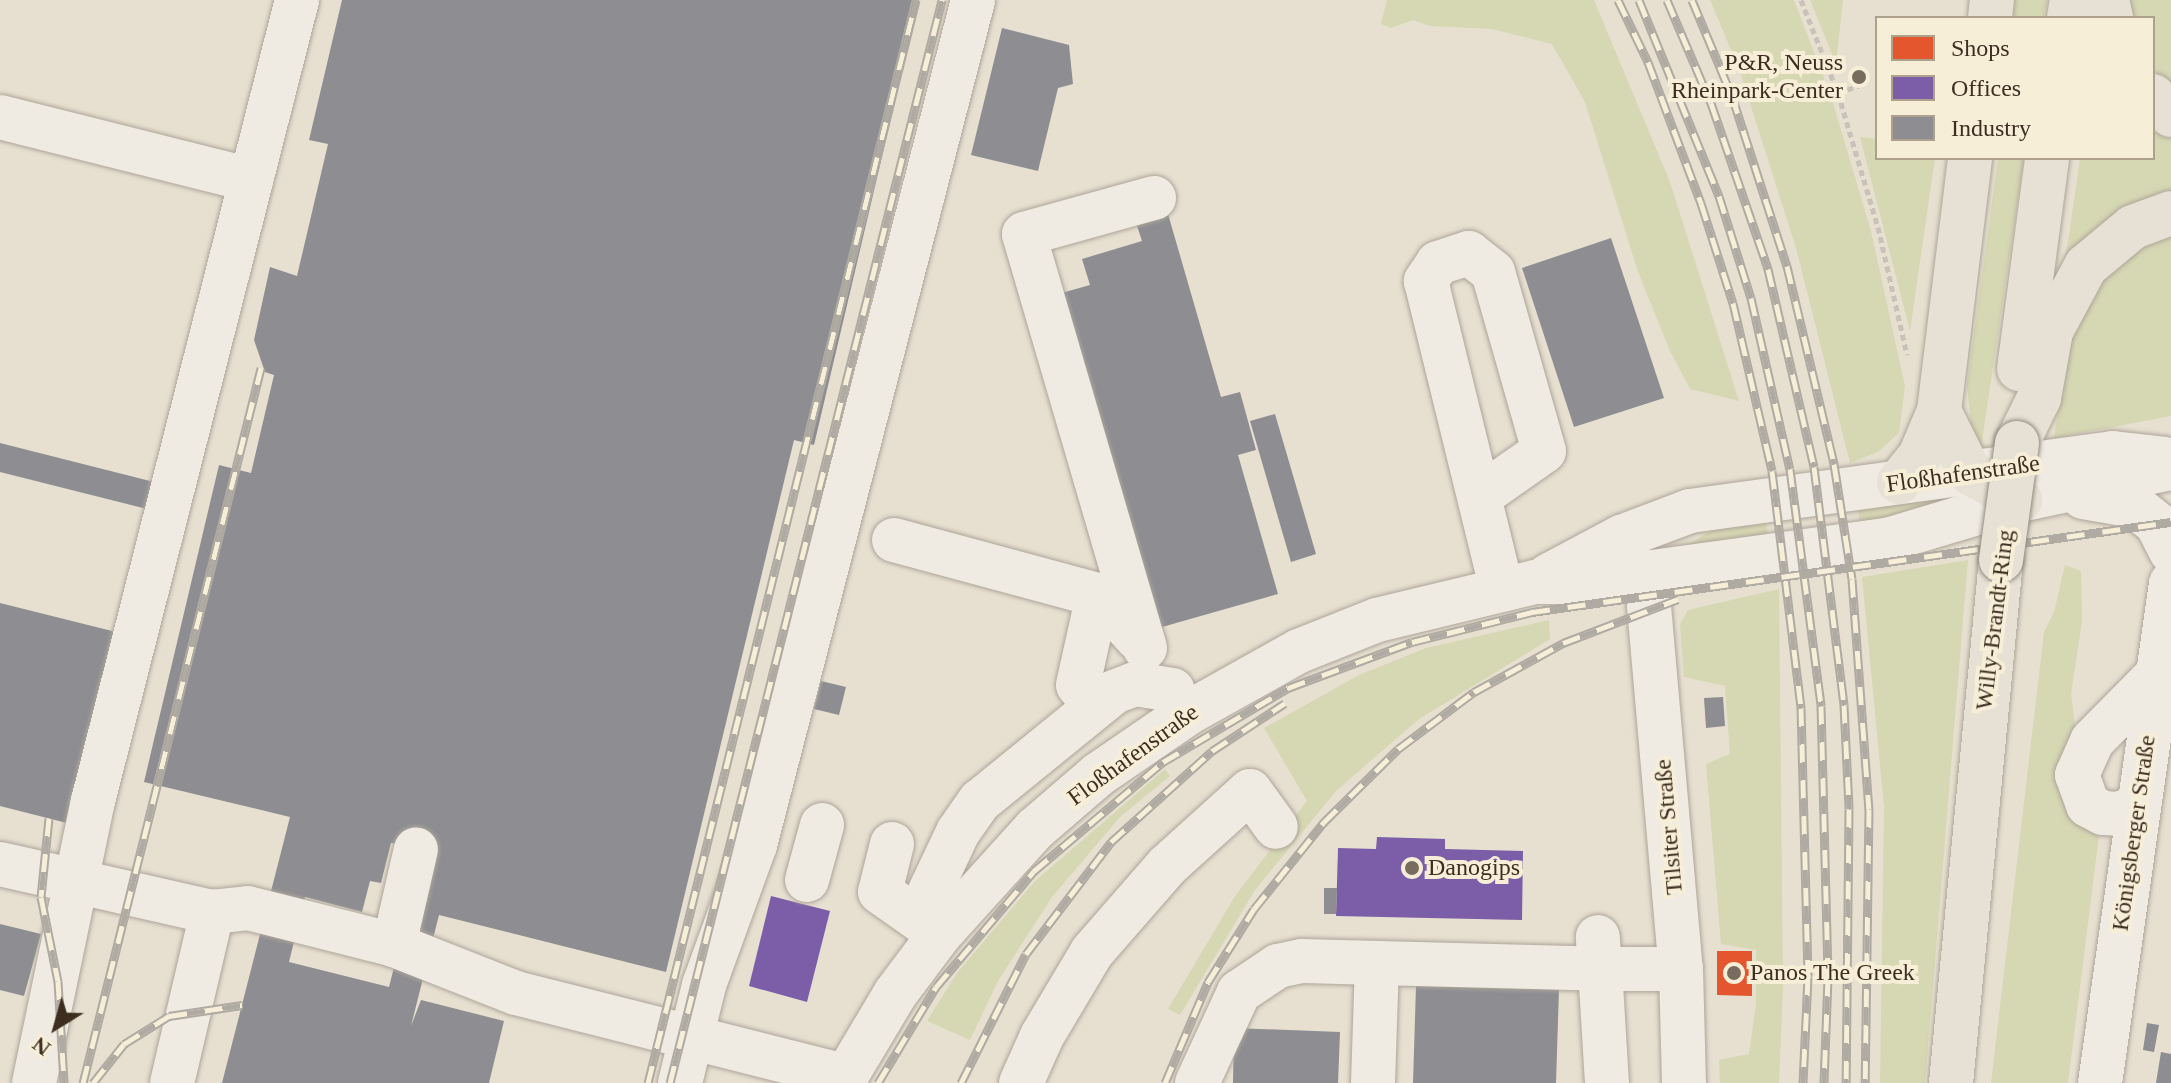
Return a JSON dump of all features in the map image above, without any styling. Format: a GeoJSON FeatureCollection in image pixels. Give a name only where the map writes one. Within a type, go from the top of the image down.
{"type":"FeatureCollection","features":[{"type":"Feature","properties":{"kind":"main road"},"geometry":{"type":"LineString","coordinates":[[2155,98],[2171,115]]}},
{"type":"Feature","properties":{"kind":"main road"},"geometry":{"type":"LineString","coordinates":[[1899,482],[1920,456],[1939,411],[1970,160]]}},
{"type":"Feature","properties":{"kind":"main road","name":"Willy-Brandt-Ring"},"geometry":{"type":"LineString","coordinates":[[1951,1083],[2001,560],[2017,443],[2018,381],[2047,160]]}},
{"type":"Feature","properties":{"kind":"main road"},"geometry":{"type":"LineString","coordinates":[[2017,443],[2039,398],[2051,331],[2067,294],[2107,245],[2133,227],[2171,213]]}},
{"type":"Feature","properties":{"kind":"main road"},"geometry":{"type":"LineString","coordinates":[[1939,411],[1970,473],[2036,498]]}},
{"type":"Feature","properties":{"kind":"street"},"geometry":{"type":"LineString","coordinates":[[34,1083],[77,879],[297,0]]}},
{"type":"Feature","properties":{"kind":"street"},"geometry":{"type":"LineString","coordinates":[[680,1083],[704,985],[755,845],[973,0]]}},
{"type":"Feature","properties":{"kind":"street"},"geometry":{"type":"LineString","coordinates":[[0,117],[251,180]]}},
{"type":"Feature","properties":{"kind":"street"},"geometry":{"type":"LineString","coordinates":[[1145,648],[1024,234],[1154,198]]}},
{"type":"Feature","properties":{"kind":"street"},"geometry":{"type":"LineString","coordinates":[[1480,496],[1544,451],[1493,272],[1469,253],[1438,263],[1426,281],[1480,496],[1519,586]]}},
{"type":"Feature","properties":{"kind":"street","name":"Floßhafenstraße"},"geometry":{"type":"LineString","coordinates":[[1519,586],[1646,526],[1690,511],[2113,453],[2171,460]]}},
{"type":"Feature","properties":{"kind":"street","name":"Floßhafenstraße"},"geometry":{"type":"LineString","coordinates":[[844,1080],[943,931],[1035,829],[1181,702],[1377,620],[1519,586],[1887,540],[2036,498],[2171,468]]}},
{"type":"Feature","properties":{"kind":"street","name":"Floßhafenstraße"},"geometry":{"type":"LineString","coordinates":[[2036,498],[2103,498],[2135,506],[2157,524],[2171,552]]}},
{"type":"Feature","properties":{"kind":"street","name":"Floßhafenstraße"},"geometry":{"type":"LineString","coordinates":[[1646,572],[1662,547],[1686,528],[1755,502]]}},
{"type":"Feature","properties":{"kind":"street"},"geometry":{"type":"LineString","coordinates":[[894,540],[1098,595],[1145,648],[1181,702]]}},
{"type":"Feature","properties":{"kind":"street","name":"Tilsiter Straße"},"geometry":{"type":"LineString","coordinates":[[1646,572],[1681,969],[1684,1083]]}},
{"type":"Feature","properties":{"kind":"street","name":"Königsberger Straße"},"geometry":{"type":"LineString","coordinates":[[2100,1083],[2171,583]]}},
{"type":"Feature","properties":{"kind":"street"},"geometry":{"type":"LineString","coordinates":[[1094,706],[1078,685],[1098,595]]}},
{"type":"Feature","properties":{"kind":"street"},"geometry":{"type":"LineString","coordinates":[[2137,807],[2119,814],[2103,813],[2088,805],[2077,775],[2092,741],[2157,675]]}},
{"type":"Feature","properties":{"kind":"street"},"geometry":{"type":"LineString","coordinates":[[943,931],[924,904],[958,832],[980,801],[1094,706],[1135,684],[1181,702]]}},
{"type":"Feature","properties":{"kind":"street"},"geometry":{"type":"LineString","coordinates":[[1021,1083],[1042,1036],[1092,952],[1168,865],[1250,791],[1276,827]]}},
{"type":"Feature","properties":{"kind":"street"},"geometry":{"type":"LineString","coordinates":[[807,880],[822,825]]}},
{"type":"Feature","properties":{"kind":"street"},"geometry":{"type":"LineString","coordinates":[[892,844],[880,892],[943,931]]}},
{"type":"Feature","properties":{"kind":"street"},"geometry":{"type":"LineString","coordinates":[[394,945],[416,849]]}},
{"type":"Feature","properties":{"kind":"street"},"geometry":{"type":"LineString","coordinates":[[0,864],[212,912],[248,908],[394,945],[516,993],[844,1080]]}},
{"type":"Feature","properties":{"kind":"street"},"geometry":{"type":"LineString","coordinates":[[172,1083],[212,912]]}},
{"type":"Feature","properties":{"kind":"street"},"geometry":{"type":"LineString","coordinates":[[1599,953],[1607,1083]]}},
{"type":"Feature","properties":{"kind":"street"},"geometry":{"type":"LineString","coordinates":[[1197,1083],[1224,1017],[1256,977],[1302,961],[1377,963],[1599,953],[1681,969]]}},
{"type":"Feature","properties":{"kind":"street"},"geometry":{"type":"LineString","coordinates":[[1373,1083],[1377,963]]}},
{"type":"Feature","properties":{"kind":"path"},"geometry":{"type":"LineString","coordinates":[[1801,0],[1838,93],[1878,227],[1910,365]]}},
{"type":"Feature","properties":{"kind":"path"},"geometry":{"type":"LineString","coordinates":[[1838,93],[1865,83]]}},
{"type":"Feature","properties":{"kind":"green space"},"geometry":{"type":"Polygon","coordinates":[[[1387,0],[1594,0],[1670,182],[1739,401],[1690,389],[1670,351],[1638,272],[1585,102],[1552,44],[1492,29],[1430,26],[1413,20],[1391,28],[1381,24],[1387,0]]]}},
{"type":"Feature","properties":{"kind":"green space"},"geometry":{"type":"Polygon","coordinates":[[[1710,0],[1794,0],[1831,96],[1871,231],[1905,386],[1899,433],[1878,452],[1850,463],[1796,248],[1739,69],[1710,0]]]}},
{"type":"Feature","properties":{"kind":"green space"},"geometry":{"type":"Polygon","coordinates":[[[1810,0],[1843,0],[1836,64],[1810,0]]]}},
{"type":"Feature","properties":{"kind":"green space"},"geometry":{"type":"Polygon","coordinates":[[[2010,0],[2047,0],[2044,16],[2007,16],[2010,0]]]}},
{"type":"Feature","properties":{"kind":"green space"},"geometry":{"type":"Polygon","coordinates":[[[2122,0],[2171,0],[2171,92],[2155,72],[2155,16],[2126,16],[2122,0]]]}},
{"type":"Feature","properties":{"kind":"green space"},"geometry":{"type":"Polygon","coordinates":[[[2155,115],[2171,128],[2171,204],[2065,263],[2080,160],[2155,160],[2155,115]]]}},
{"type":"Feature","properties":{"kind":"green space"},"geometry":{"type":"Polygon","coordinates":[[[1860,137],[1875,139],[1875,160],[1935,160],[1910,331],[1860,137]]]}},
{"type":"Feature","properties":{"kind":"green space"},"geometry":{"type":"Polygon","coordinates":[[[1998,160],[2024,160],[1981,448],[1972,434],[1967,386],[1998,160]]]}},
{"type":"Feature","properties":{"kind":"green space"},"geometry":{"type":"Polygon","coordinates":[[[2171,234],[2171,416],[2054,438],[2069,332],[2100,279],[2145,242],[2171,234]]]}},
{"type":"Feature","properties":{"kind":"green space"},"geometry":{"type":"Polygon","coordinates":[[[1964,493],[1969,500],[1861,527],[1857,507],[1964,493]]]}},
{"type":"Feature","properties":{"kind":"green space"},"geometry":{"type":"Polygon","coordinates":[[[1765,518],[1769,539],[1680,550],[1718,526],[1765,518]]]}},
{"type":"Feature","properties":{"kind":"green space"},"geometry":{"type":"Polygon","coordinates":[[[1968,560],[1925,1083],[1880,1083],[1884,807],[1862,577],[1968,560]]]}},
{"type":"Feature","properties":{"kind":"green space"},"geometry":{"type":"Polygon","coordinates":[[[2065,565],[2081,571],[2082,621],[2071,694],[2077,740],[2060,793],[2074,820],[2099,835],[2068,1083],[1991,1083],[2044,632],[2054,612],[2065,565]]]}},
{"type":"Feature","properties":{"kind":"green space"},"geometry":{"type":"Polygon","coordinates":[[[1779,589],[1783,986],[1779,1083],[1720,1083],[1719,1060],[1749,1054],[1756,1004],[1756,950],[1721,944],[1706,764],[1730,754],[1725,686],[1684,677],[1680,624],[1688,610],[1779,589]]]}},
{"type":"Feature","properties":{"kind":"green space"},"geometry":{"type":"Polygon","coordinates":[[[1549,620],[1550,639],[1419,719],[1336,791],[1255,890],[1180,1015],[1168,1009],[1235,896],[1307,801],[1264,728],[1359,675],[1426,648],[1549,620]]]}},
{"type":"Feature","properties":{"kind":"green space"},"geometry":{"type":"Polygon","coordinates":[[[1165,769],[1170,776],[1121,816],[1052,897],[998,981],[970,1040],[927,1021],[957,973],[1034,882],[1165,769]]]}},
{"type":"Feature","properties":{"kind":"building: Shops","name":"Panos The Greek"},"geometry":{"type":"Polygon","coordinates":[[[1717,951],[1752,951],[1752,996],[1717,995],[1717,951]]]}},
{"type":"Feature","properties":{"kind":"building: Offices"},"geometry":{"type":"Polygon","coordinates":[[[1377,837],[1445,839],[1445,849],[1523,851],[1522,920],[1336,916],[1338,848],[1376,849],[1377,837]]]}},
{"type":"Feature","properties":{"kind":"building: Offices"},"geometry":{"type":"Polygon","coordinates":[[[771,896],[830,911],[807,1002],[749,986],[771,896]]]}},
{"type":"Feature","properties":{"kind":"building: Industry"},"geometry":{"type":"Polygon","coordinates":[[[342,0],[919,0],[814,445],[794,440],[666,972],[439,915],[411,1026],[421,1000],[504,1021],[489,1083],[222,1083],[290,817],[144,782],[219,465],[251,473],[274,375],[265,372],[254,340],[270,267],[297,276],[328,144],[309,140],[342,0]],[[391,843],[381,883],[370,881],[362,912],[305,897],[289,962],[389,987],[424,849],[391,843]]]}},
{"type":"Feature","properties":{"kind":"building: Industry"},"geometry":{"type":"Polygon","coordinates":[[[1002,28],[1069,45],[1073,84],[1058,88],[1038,171],[971,155],[1002,28]]]}},
{"type":"Feature","properties":{"kind":"building: Industry"},"geometry":{"type":"Polygon","coordinates":[[[1168,214],[1221,397],[1240,392],[1256,450],[1238,455],[1278,594],[1155,629],[1058,294],[1090,285],[1082,259],[1142,241],[1136,223],[1168,214]]]}},
{"type":"Feature","properties":{"kind":"building: Industry"},"geometry":{"type":"Polygon","coordinates":[[[1611,238],[1664,398],[1574,427],[1522,268],[1611,238]]]}},
{"type":"Feature","properties":{"kind":"building: Industry"},"geometry":{"type":"Polygon","coordinates":[[[1275,414],[1316,554],[1291,562],[1250,421],[1275,414]]]}},
{"type":"Feature","properties":{"kind":"building: Industry"},"geometry":{"type":"Polygon","coordinates":[[[0,443],[154,482],[147,509],[0,472],[0,443]]]}},
{"type":"Feature","properties":{"kind":"building: Industry"},"geometry":{"type":"Polygon","coordinates":[[[0,603],[116,632],[67,823],[0,806],[0,603]]]}},
{"type":"Feature","properties":{"kind":"building: Industry"},"geometry":{"type":"Polygon","coordinates":[[[821,681],[846,687],[839,715],[814,709],[821,681]]]}},
{"type":"Feature","properties":{"kind":"building: Industry"},"geometry":{"type":"Polygon","coordinates":[[[1723,697],[1725,726],[1706,728],[1704,698],[1723,697]]]}},
{"type":"Feature","properties":{"kind":"building: Industry"},"geometry":{"type":"Polygon","coordinates":[[[1324,888],[1337,888],[1336,914],[1324,914],[1324,888]]]}},
{"type":"Feature","properties":{"kind":"building: Industry"},"geometry":{"type":"Polygon","coordinates":[[[0,924],[41,934],[24,996],[0,990],[0,924]]]}},
{"type":"Feature","properties":{"kind":"building: Industry"},"geometry":{"type":"Polygon","coordinates":[[[1416,986],[1559,989],[1556,1083],[1413,1083],[1416,986]]]}},
{"type":"Feature","properties":{"kind":"building: Industry"},"geometry":{"type":"Polygon","coordinates":[[[2147,1023],[2159,1025],[2154,1052],[2143,1050],[2147,1023]]]}},
{"type":"Feature","properties":{"kind":"building: Industry"},"geometry":{"type":"Polygon","coordinates":[[[1234,1028],[1340,1032],[1338,1083],[1233,1083],[1234,1028]]]}},
{"type":"Feature","properties":{"kind":"building: Industry"},"geometry":{"type":"Polygon","coordinates":[[[2161,1052],[2171,1054],[2171,1083],[2156,1083],[2161,1052]]]}},
{"type":"Feature","properties":{"kind":"railway"},"geometry":{"type":"LineString","coordinates":[[648,1083],[916,0]]}},
{"type":"Feature","properties":{"kind":"railway"},"geometry":{"type":"LineString","coordinates":[[670,1083],[942,0]]}},
{"type":"Feature","properties":{"kind":"railway"},"geometry":{"type":"LineString","coordinates":[[1618,0],[1648,62],[1701,203],[1733,303],[1772,471],[1801,708],[1808,977],[1803,1083]]}},
{"type":"Feature","properties":{"kind":"railway"},"geometry":{"type":"LineString","coordinates":[[1639,0],[1719,196],[1751,298],[1790,469],[1821,706],[1828,978],[1824,1083]]}},
{"type":"Feature","properties":{"kind":"railway"},"geometry":{"type":"LineString","coordinates":[[1667,0],[1711,103],[1768,269],[1814,467],[1844,705],[1849,809],[1846,1083]]}},
{"type":"Feature","properties":{"kind":"railway"},"geometry":{"type":"LineString","coordinates":[[1692,0],[1732,96],[1787,266],[1834,464],[1852,579],[1869,809],[1865,1083]]}},
{"type":"Feature","properties":{"kind":"railway"},"geometry":{"type":"LineString","coordinates":[[83,1083],[261,368]]}},
{"type":"Feature","properties":{"kind":"railway"},"geometry":{"type":"LineString","coordinates":[[878,1083],[936,987],[1034,871],[1163,762],[1288,688],[1412,642],[1532,612],[2171,522]]}},
{"type":"Feature","properties":{"kind":"railway"},"geometry":{"type":"LineString","coordinates":[[1165,1083],[1208,982],[1254,909],[1324,822],[1398,749],[1474,692],[1563,643],[1678,599]]}},
{"type":"Feature","properties":{"kind":"railway"},"geometry":{"type":"LineString","coordinates":[[961,1083],[1026,954],[1111,842],[1212,751],[1285,703]]}},
{"type":"Feature","properties":{"kind":"railway"},"geometry":{"type":"LineString","coordinates":[[49,818],[41,897],[58,981],[64,1083]]}},
{"type":"Feature","properties":{"kind":"railway"},"geometry":{"type":"LineString","coordinates":[[93,1083],[124,1044],[169,1016],[242,1005]]}},
{"type":"Feature","properties":{"kind":"place","name":"P&R, Neuss Rheinpark-Center"},"geometry":{"type":"Point","coordinates":[1859,77]}},
{"type":"Feature","properties":{"kind":"place","name":"Danogips"},"geometry":{"type":"Point","coordinates":[1412,868]}},
{"type":"Feature","properties":{"kind":"place","name":"Panos The Greek"},"geometry":{"type":"Point","coordinates":[1734,973]}}]}
